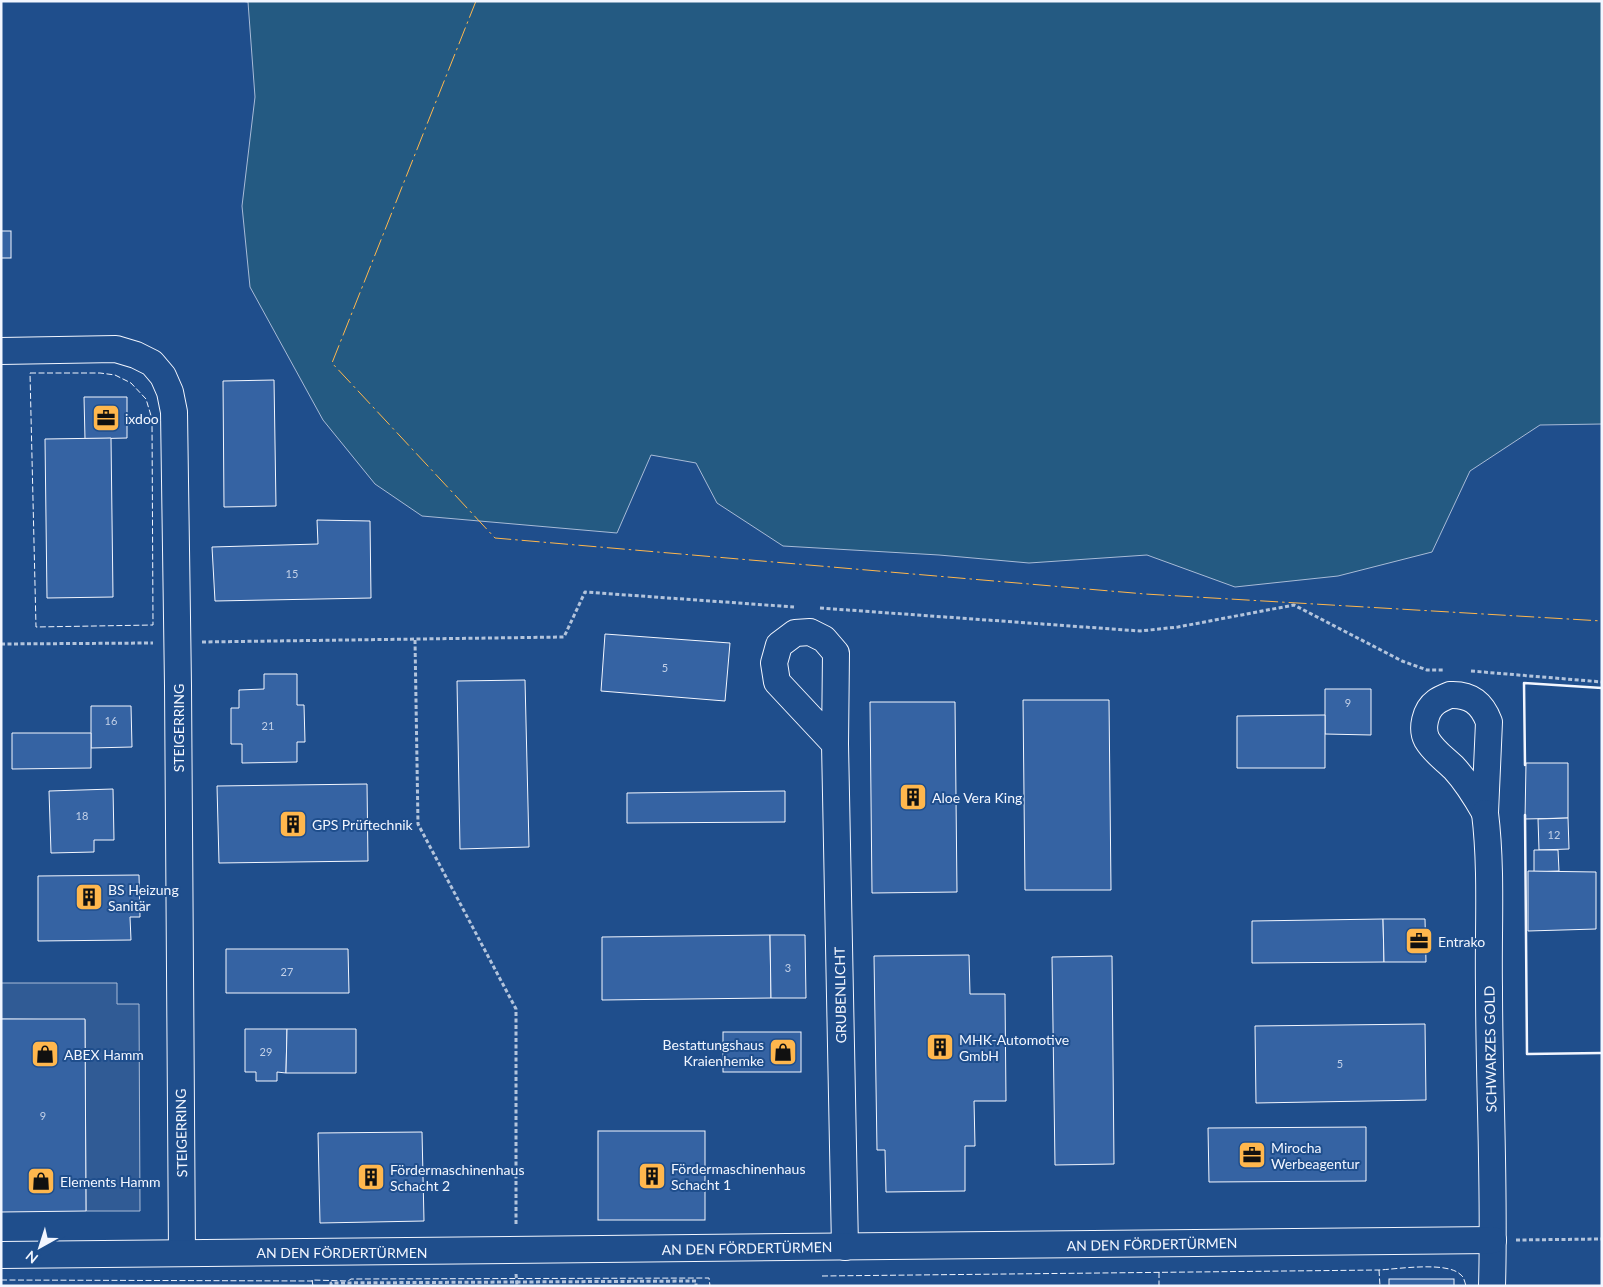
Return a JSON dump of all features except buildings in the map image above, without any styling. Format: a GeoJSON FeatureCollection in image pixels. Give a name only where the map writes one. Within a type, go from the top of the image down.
{"type":"FeatureCollection","features":[{"type":"Feature","properties":{"kind":"street","name":"STEIGERRING"},"geometry":{"type":"LineString","coordinates":[[1,351],[116,349],[136,355],[152,363],[164,376],[170,392],[174,412],[182,1253]]}},
{"type":"Feature","properties":{"kind":"street","name":"GRUBENLICHT"},"geometry":{"type":"LineString","coordinates":[[835,744],[844,1247]]}},
{"type":"Feature","properties":{"kind":"street","name":"SCHWARZES GOLD"},"geometry":{"type":"LineString","coordinates":[[1485,812],[1488,864],[1492,1286]]}},
{"type":"Feature","properties":{"kind":"street","name":"AN DEN FÖRDERTÜRMEN"},"geometry":{"type":"LineString","coordinates":[[1,1255],[1493,1240]]}},
{"type":"Feature","properties":{"kind":"path"},"geometry":{"type":"LineString","coordinates":[[415,640],[418,824],[516,1009],[517,1284]]}},
{"type":"Feature","properties":{"kind":"path"},"geometry":{"type":"LineString","coordinates":[[1,644],[177,643]]}},
{"type":"Feature","properties":{"kind":"path"},"geometry":{"type":"LineString","coordinates":[[1471,671],[1602,682]]}},
{"type":"Feature","properties":{"kind":"path"},"geometry":{"type":"LineString","coordinates":[[1493,1240],[1602,1239]]}},
{"type":"Feature","properties":{"kind":"path"},"geometry":{"type":"LineString","coordinates":[[331,1286],[331,1283],[517,1284],[696,1281],[696,1286]]}},
{"type":"Feature","properties":{"kind":"shaded area"},"geometry":{"type":"Polygon","coordinates":[[[241,1],[1602,1],[1602,424],[1540,425],[1470,471],[1432,552],[1338,576],[1235,587],[1147,555],[1029,563],[939,555],[783,546],[717,503],[696,463],[651,455],[617,533],[422,516],[375,484],[323,420],[250,287],[242,206],[255,97],[248,2],[241,1]]]}},
{"type":"Feature","properties":{"kind":"shaded area"},"geometry":{"type":"Polygon","coordinates":[[[1,983],[117,983],[117,1004],[139,1004],[140,1211],[86,1211],[85,1020],[1,1019],[1,983]]]}},
{"type":"Feature","properties":{"kind":"fence"},"geometry":{"type":"LineString","coordinates":[[30,373],[100,373],[115,375],[131,383],[146,399],[152,419],[153,625],[36,627],[30,373]]}},
{"type":"Feature","properties":{"kind":"fence"},"geometry":{"type":"LineString","coordinates":[[822,1276],[1379,1270],[1434,1267],[1455,1271],[1462,1276],[1466,1286]]}},
{"type":"Feature","properties":{"kind":"fence"},"geometry":{"type":"LineString","coordinates":[[1379,1270],[1380,1286]]}},
{"type":"Feature","properties":{"kind":"fence"},"geometry":{"type":"LineString","coordinates":[[1159,1272],[1159,1286]]}},
{"type":"Feature","properties":{"kind":"fence"},"geometry":{"type":"LineString","coordinates":[[313,1286],[312,1280],[348,1281],[351,1279],[709,1278],[710,1286]]}},
{"type":"Feature","properties":{"kind":"fence"},"geometry":{"type":"LineString","coordinates":[[1,1280],[313,1281]]}},
{"type":"Feature","properties":{"kind":"wall"},"geometry":{"type":"LineString","coordinates":[[1525,765],[1524,683],[1602,688]]}},
{"type":"Feature","properties":{"kind":"wall"},"geometry":{"type":"LineString","coordinates":[[1525,815],[1527,1054],[1602,1053]]}},
{"type":"Feature","properties":{"kind":"power"},"geometry":{"type":"LineString","coordinates":[[476,1],[332,363],[495,538],[1145,594],[1602,621]]}},
{"type":"Feature","properties":{"kind":"place","name":"ixdoo"},"geometry":{"type":"Point","coordinates":[106,418]}},
{"type":"Feature","properties":{"kind":"place","name":"Aloe Vera King"},"geometry":{"type":"Point","coordinates":[913,797]}},
{"type":"Feature","properties":{"kind":"place","name":"GPS Prüftechnik"},"geometry":{"type":"Point","coordinates":[293,824]}},
{"type":"Feature","properties":{"kind":"place","name":"BS Heizung Sanitär"},"geometry":{"type":"Point","coordinates":[89,897]}},
{"type":"Feature","properties":{"kind":"place","name":"Entrako"},"geometry":{"type":"Point","coordinates":[1419,941]}},
{"type":"Feature","properties":{"kind":"place","name":"MHK-Automotive GmbH"},"geometry":{"type":"Point","coordinates":[940,1047]}},
{"type":"Feature","properties":{"kind":"place","name":"Bestattungshaus Kraienhemke"},"geometry":{"type":"Point","coordinates":[783,1052]}},
{"type":"Feature","properties":{"kind":"place","name":"ABEX Hamm"},"geometry":{"type":"Point","coordinates":[45,1054]}},
{"type":"Feature","properties":{"kind":"place","name":"Mirocha Werbeagentur"},"geometry":{"type":"Point","coordinates":[1252,1155]}},
{"type":"Feature","properties":{"kind":"place","name":"Fördermaschinenhaus Schacht 1"},"geometry":{"type":"Point","coordinates":[652,1176]}},
{"type":"Feature","properties":{"kind":"place","name":"Fördermaschinenhaus Schacht 2"},"geometry":{"type":"Point","coordinates":[371,1177]}},
{"type":"Feature","properties":{"kind":"place","name":"Elements Hamm"},"geometry":{"type":"Point","coordinates":[41,1181]}}]}
